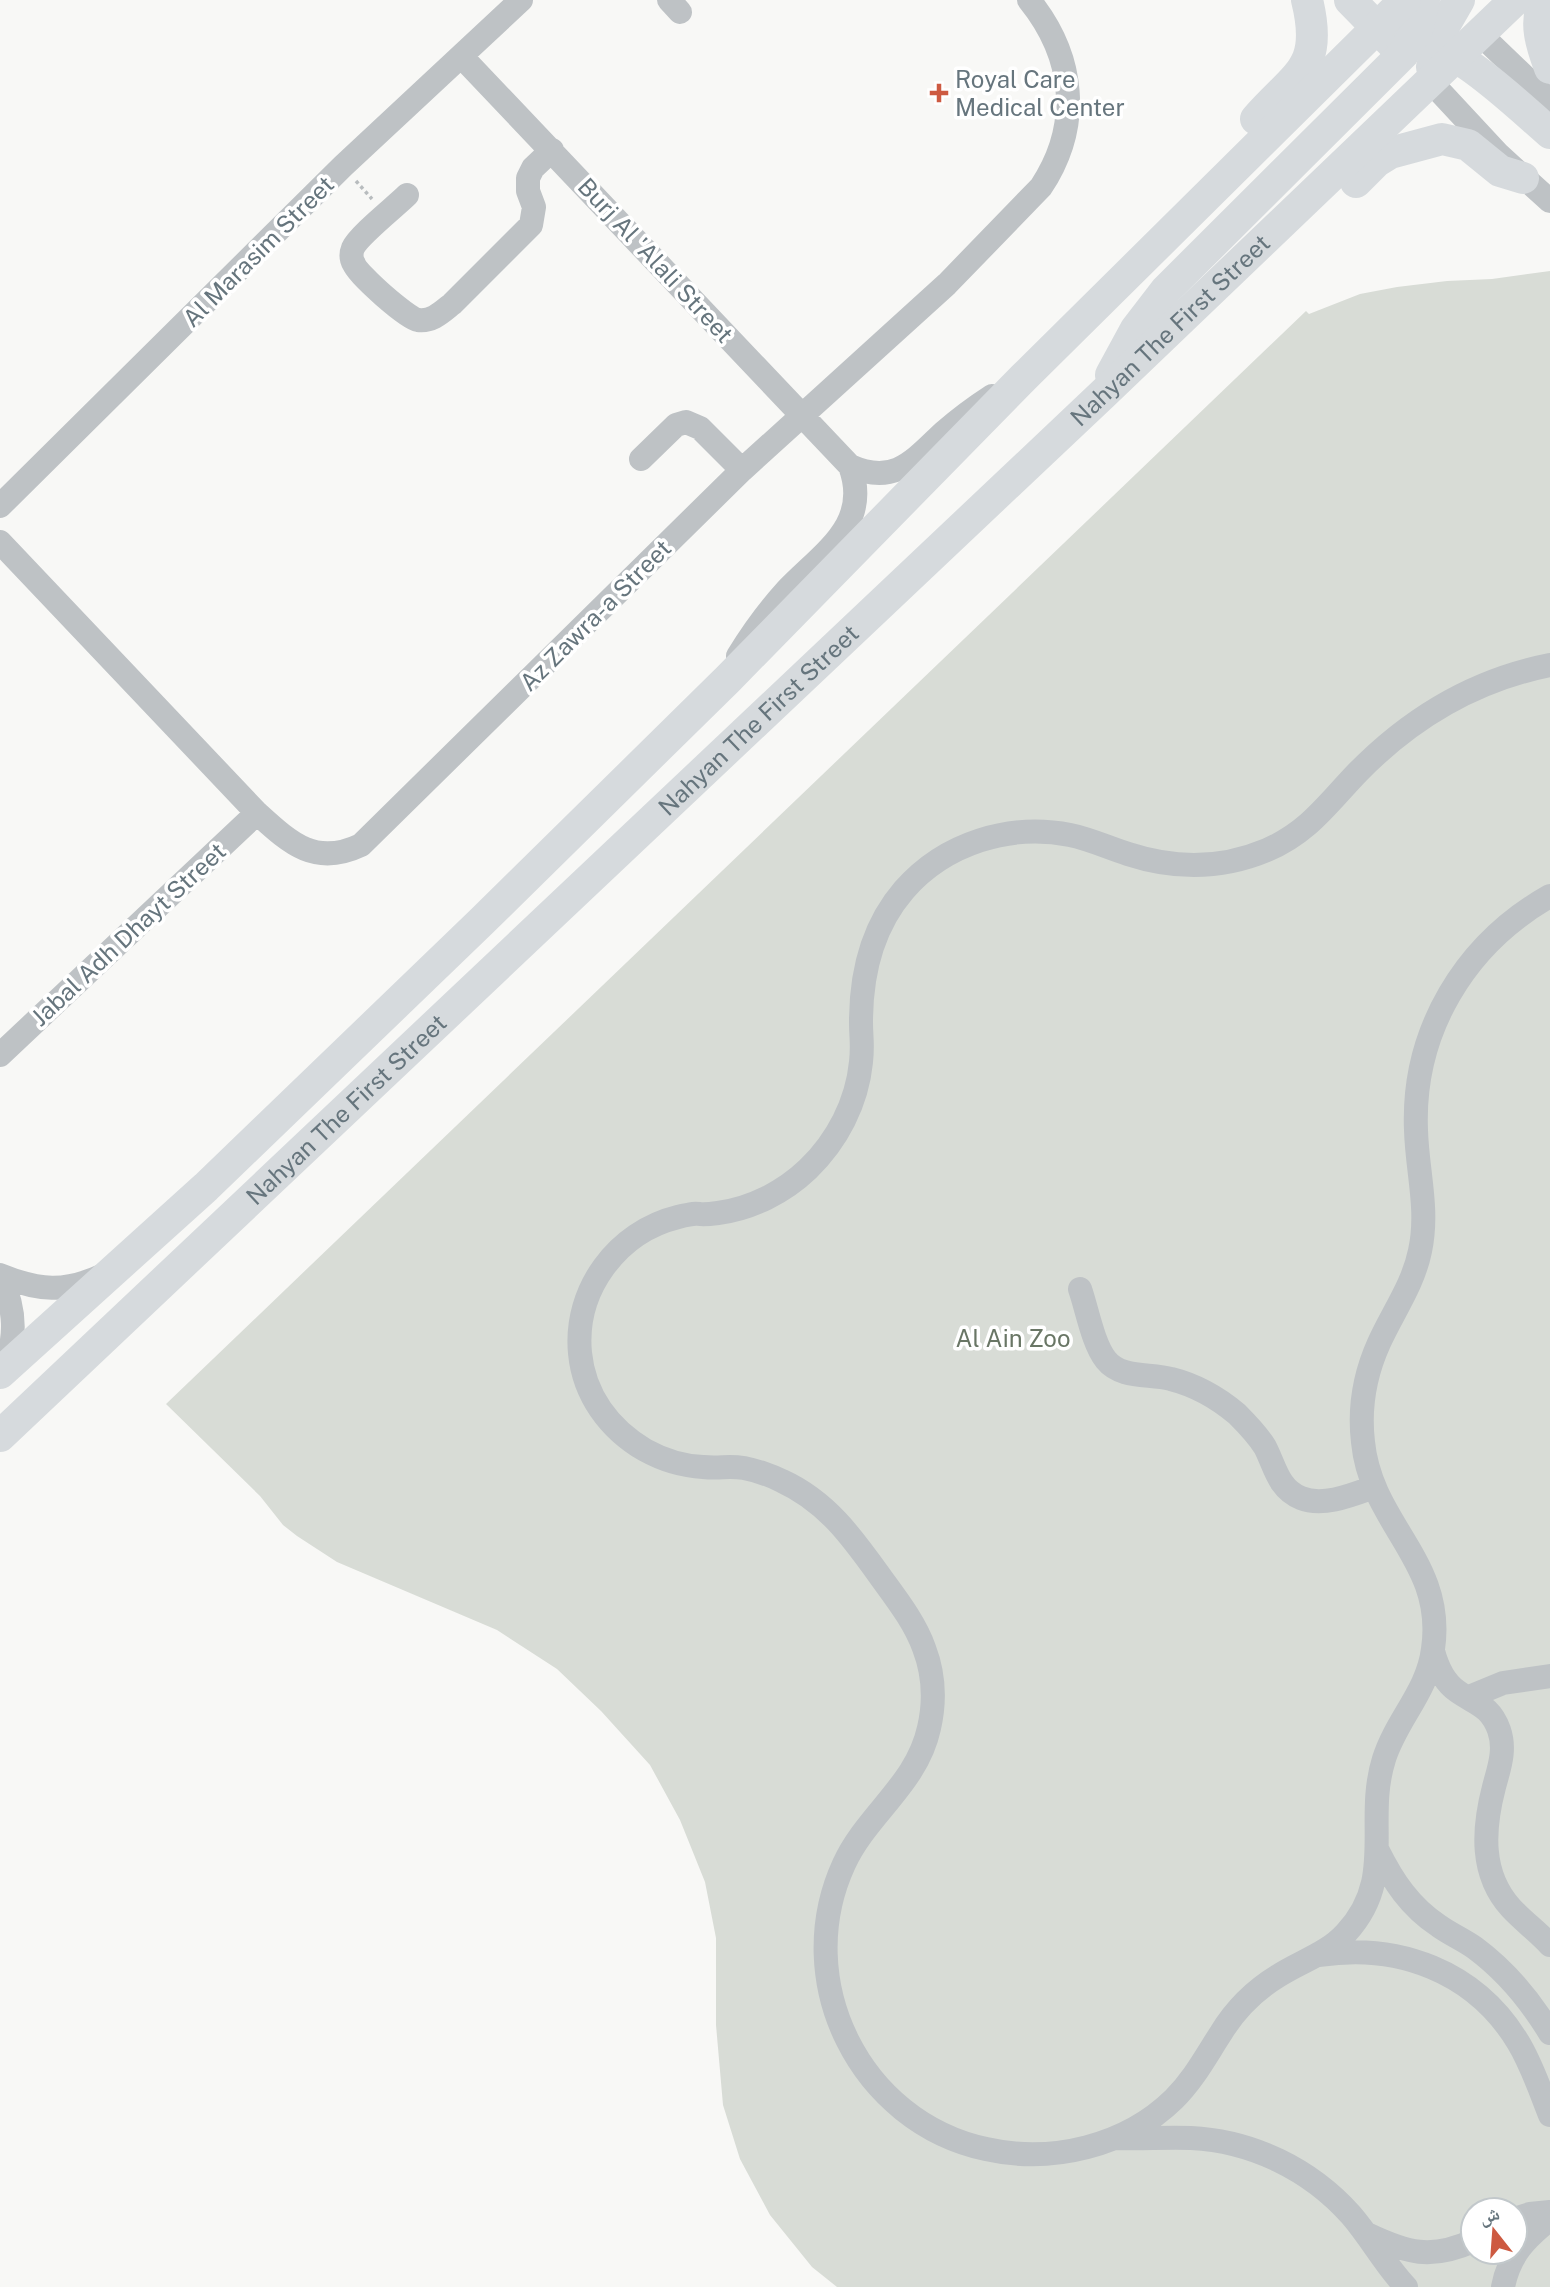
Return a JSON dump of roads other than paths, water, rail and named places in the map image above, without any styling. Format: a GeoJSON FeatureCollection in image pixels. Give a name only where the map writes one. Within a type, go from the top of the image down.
{"type":"FeatureCollection","features":[{"type":"Feature","properties":{"kind":"main road"},"geometry":{"type":"LineString","coordinates":[[1214,189],[1228,159],[1246,131],[1298,75],[1309,58],[1314,29],[1307,0]]}},
{"type":"Feature","properties":{"kind":"main road"},"geometry":{"type":"LineString","coordinates":[[1350,0],[1377,29]]}},
{"type":"Feature","properties":{"kind":"main road"},"geometry":{"type":"LineString","coordinates":[[1427,19],[1480,34],[1515,0]]}},
{"type":"Feature","properties":{"kind":"main road"},"geometry":{"type":"LineString","coordinates":[[1545,0],[1538,23],[1550,68]]}},
{"type":"Feature","properties":{"kind":"main road"},"geometry":{"type":"LineString","coordinates":[[1427,19],[1431,82]]}},
{"type":"Feature","properties":{"kind":"main road"},"geometry":{"type":"LineString","coordinates":[[1427,19],[1485,76],[1550,133]]}},
{"type":"Feature","properties":{"kind":"main road"},"geometry":{"type":"LineString","coordinates":[[1103,394],[1124,349],[1166,290],[1427,19]]}},
{"type":"Feature","properties":{"kind":"main road","name":"Nahyan The First Street"},"geometry":{"type":"LineString","coordinates":[[2,1371],[215,1178],[481,922],[728,679],[1023,378],[1377,29],[1427,19]]}},
{"type":"Feature","properties":{"kind":"main road","name":"Nahyan The First Street"},"geometry":{"type":"LineString","coordinates":[[0,1436],[1431,82]]}},
{"type":"Feature","properties":{"kind":"main road"},"geometry":{"type":"LineString","coordinates":[[1259,245],[1313,219],[1384,156],[1433,140],[1451,140],[1468,145],[1500,171],[1523,178]]}},
{"type":"Feature","properties":{"kind":"street","name":"Al Marasim Street"},"geometry":{"type":"LineString","coordinates":[[0,506],[343,166],[520,0]]}},
{"type":"Feature","properties":{"kind":"street","name":"Az Zawra-a Street"},"geometry":{"type":"LineString","coordinates":[[0,542],[280,834],[311,852],[328,855],[361,845],[743,470],[947,284],[1026,203],[1052,169],[1066,128],[1067,84],[1055,39],[1029,0]]}},
{"type":"Feature","properties":{"kind":"street"},"geometry":{"type":"LineString","coordinates":[[1480,34],[1550,101]]}},
{"type":"Feature","properties":{"kind":"street","name":"Burj Al 'Alali Street"},"geometry":{"type":"LineString","coordinates":[[461,56],[850,466]]}},
{"type":"Feature","properties":{"kind":"street"},"geometry":{"type":"LineString","coordinates":[[1431,82],[1523,178],[1550,201]]}},
{"type":"Feature","properties":{"kind":"street"},"geometry":{"type":"LineString","coordinates":[[407,195],[356,243],[352,249],[353,263],[407,314],[418,320],[429,319],[438,316],[452,304],[531,225],[534,207],[527,178],[533,168],[552,150]]}},
{"type":"Feature","properties":{"kind":"street"},"geometry":{"type":"LineString","coordinates":[[850,466],[871,473],[903,468],[968,412],[1023,378]]}},
{"type":"Feature","properties":{"kind":"street"},"geometry":{"type":"LineString","coordinates":[[641,459],[676,425],[691,422],[743,470]]}},
{"type":"Feature","properties":{"kind":"street"},"geometry":{"type":"LineString","coordinates":[[728,679],[737,658],[761,621],[848,525],[853,516],[857,496],[850,466]]}},
{"type":"Feature","properties":{"kind":"street"},"geometry":{"type":"LineString","coordinates":[[1550,665],[1481,684],[1432,710],[1383,748],[1311,823],[1288,839],[1254,855],[1215,864],[1173,864],[1153,861],[1070,835],[1030,831],[981,840],[953,851],[935,862],[904,890],[891,907],[872,945],[863,988],[861,1062],[857,1084],[841,1125],[830,1144],[800,1177],[762,1200],[721,1213],[692,1214],[665,1221],[633,1237],[606,1263],[596,1278],[583,1311],[579,1345],[585,1378],[599,1409],[610,1422],[637,1445],[668,1460],[701,1467],[733,1466],[751,1470],[769,1475],[802,1492],[833,1515],[846,1529],[911,1620],[920,1637],[931,1673],[933,1692],[933,1711],[926,1739],[915,1766],[904,1783],[875,1815],[851,1850],[834,1889],[826,1930],[827,1979],[839,2026],[863,2068],[876,2085],[908,2114],[944,2135],[982,2149],[1041,2154],[1079,2149],[1115,2138],[1145,2122],[1170,2103],[1209,2054],[1227,2023],[1251,1996],[1284,1972],[1319,1955],[1338,1942],[1359,1916],[1373,1885],[1378,1851],[1378,1782],[1389,1744],[1426,1677],[1433,1651],[1434,1618],[1427,1582],[1420,1565],[1392,1523],[1374,1487],[1363,1444],[1363,1397],[1375,1352],[1407,1291],[1420,1250],[1424,1209],[1415,1118],[1417,1092],[1425,1050],[1440,1009],[1451,989],[1478,952],[1514,919],[1550,897]]}},
{"type":"Feature","properties":{"kind":"street","name":"Jabal Adh Dhayt Street"},"geometry":{"type":"LineString","coordinates":[[0,1055],[257,813]]}},
{"type":"Feature","properties":{"kind":"street"},"geometry":{"type":"LineString","coordinates":[[0,1276],[34,1286],[67,1288],[89,1282],[114,1270]]}},
{"type":"Feature","properties":{"kind":"street"},"geometry":{"type":"LineString","coordinates":[[0,1276],[14,1321],[10,1354],[2,1371]]}},
{"type":"Feature","properties":{"kind":"street"},"geometry":{"type":"LineString","coordinates":[[1080,1289],[1099,1349],[1107,1362],[1126,1373],[1187,1384],[1227,1406],[1256,1434],[1283,1485],[1291,1492],[1312,1501],[1325,1501],[1374,1487]]}},
{"type":"Feature","properties":{"kind":"street"},"geometry":{"type":"LineString","coordinates":[[1433,1651],[1445,1678],[1492,1715],[1502,1738],[1501,1761],[1487,1830],[1486,1848],[1491,1875],[1509,1906],[1550,1945]]}},
{"type":"Feature","properties":{"kind":"street"},"geometry":{"type":"LineString","coordinates":[[1408,1711],[1433,1699],[1464,1695],[1503,1683],[1550,1676]]}},
{"type":"Feature","properties":{"kind":"street"},"geometry":{"type":"LineString","coordinates":[[1378,1851],[1396,1885],[1408,1900],[1423,1914],[1474,1947],[1500,1969],[1524,1995],[1550,2033]]}},
{"type":"Feature","properties":{"kind":"street"},"geometry":{"type":"LineString","coordinates":[[1319,1955],[1365,1951],[1402,1956],[1436,1969],[1471,1990],[1504,2022],[1517,2040],[1528,2059],[1550,2115]]}},
{"type":"Feature","properties":{"kind":"street"},"geometry":{"type":"LineString","coordinates":[[1115,2138],[1213,2140],[1270,2156],[1309,2178],[1330,2195],[1367,2234],[1379,2255],[1406,2287]]}},
{"type":"Feature","properties":{"kind":"street"},"geometry":{"type":"LineString","coordinates":[[1529,2214],[1550,2212]]}},
{"type":"Feature","properties":{"kind":"street"},"geometry":{"type":"LineString","coordinates":[[1503,2287],[1513,2256],[1522,2242],[1550,2219]]}},
{"type":"Feature","properties":{"kind":"street"},"geometry":{"type":"LineString","coordinates":[[1367,2234],[1393,2246],[1419,2253],[1444,2252],[1459,2246]]}},
{"type":"Feature","properties":{"kind":"place","name":"Royal Care Medical Center"},"geometry":{"type":"Point","coordinates":[939,93]}},
{"type":"Feature","properties":{"kind":"park label","name":"Al Ain Zoo"},"geometry":{"type":"Point","coordinates":[1013,1338]}}]}
